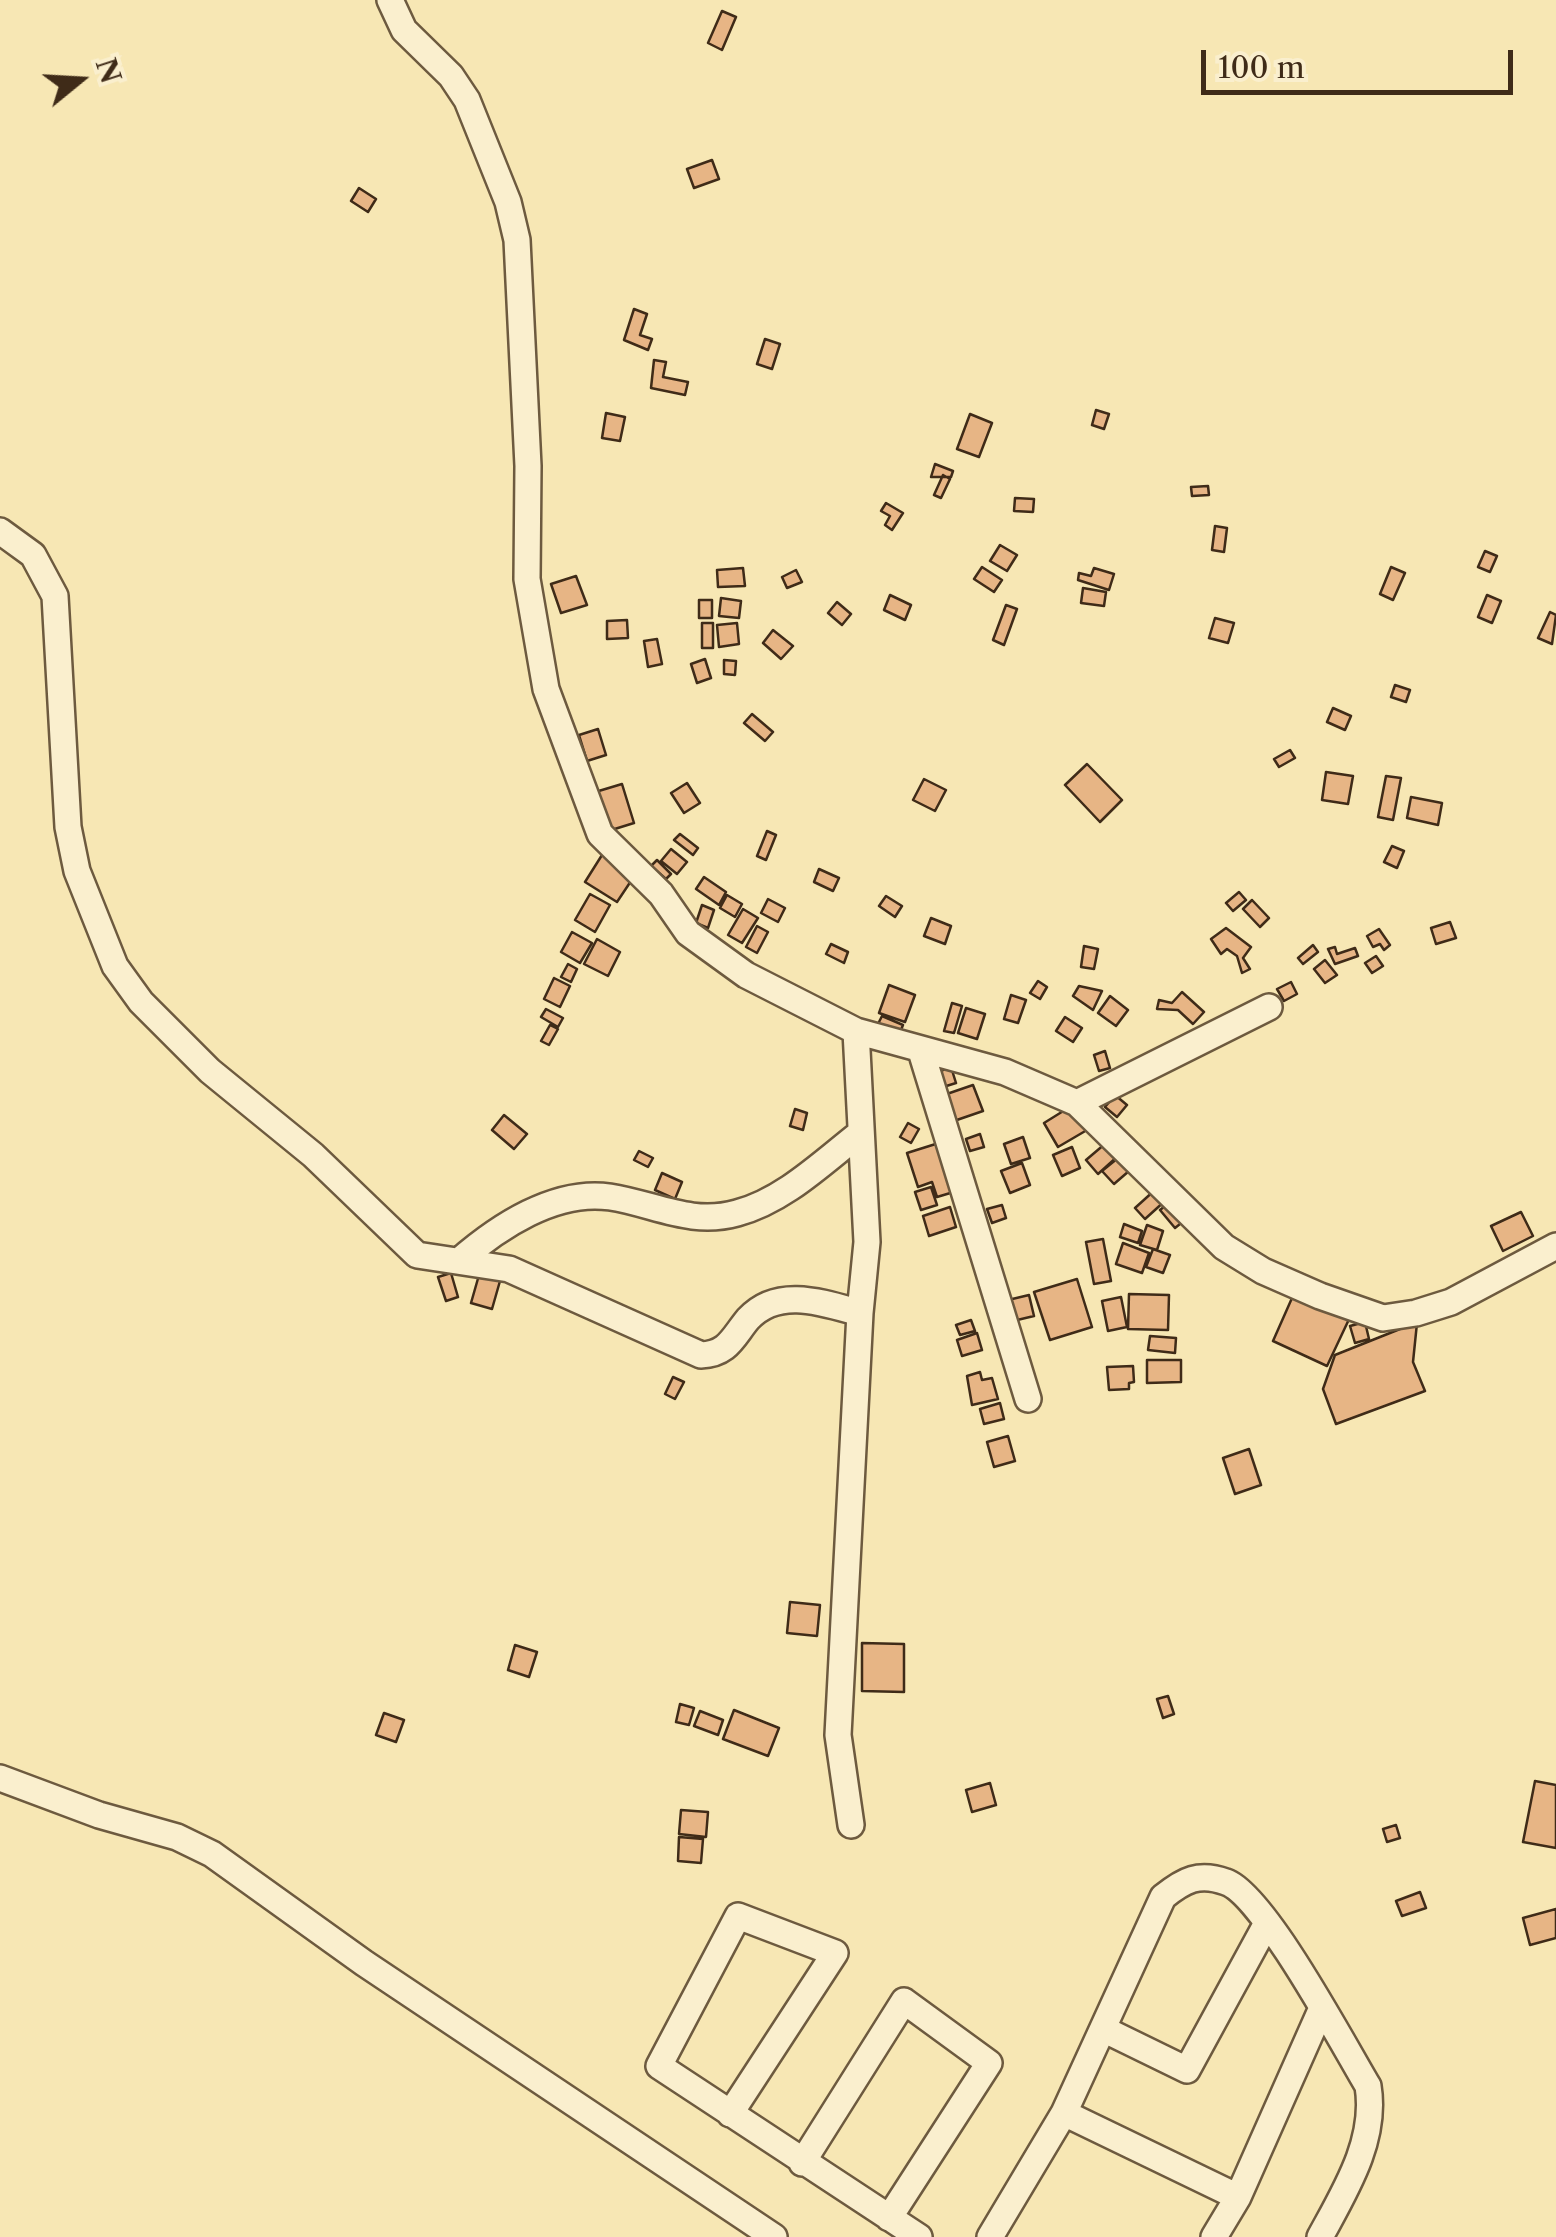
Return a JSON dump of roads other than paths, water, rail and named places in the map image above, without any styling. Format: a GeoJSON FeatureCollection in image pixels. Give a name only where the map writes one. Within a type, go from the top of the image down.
{"type":"FeatureCollection","features":[{"type":"Feature","properties":{"kind":"street"},"geometry":{"type":"LineString","coordinates":[[390,0],[404,30],[450,76],[467,100],[508,202],[521,286],[528,466],[527,580],[546,688],[600,834],[660,894],[688,933],[706,949],[794,1003],[856,1031],[1005,1072],[1078,1103],[1224,1248],[1263,1271],[1383,1318],[1450,1302],[1556,1246]]}},
{"type":"Feature","properties":{"kind":"street"},"geometry":{"type":"LineString","coordinates":[[0,531],[34,555],[55,596],[68,827],[94,921],[115,966],[141,1002],[210,1071],[312,1155],[406,1248],[429,1259],[497,1266],[538,1279],[700,1355],[714,1354],[728,1346],[750,1318],[788,1299],[810,1299],[860,1313]]}},
{"type":"Feature","properties":{"kind":"street"},"geometry":{"type":"LineString","coordinates":[[1078,1103],[1270,1007]]}},
{"type":"Feature","properties":{"kind":"street"},"geometry":{"type":"LineString","coordinates":[[851,1826],[838,1735],[860,1313],[868,1242],[856,1031]]}},
{"type":"Feature","properties":{"kind":"street"},"geometry":{"type":"LineString","coordinates":[[920,1051],[1028,1399]]}},
{"type":"Feature","properties":{"kind":"street"},"geometry":{"type":"LineString","coordinates":[[459,1261],[484,1239],[562,1200],[610,1197],[682,1217],[739,1213],[775,1198],[859,1134]]}},
{"type":"Feature","properties":{"kind":"street"},"geometry":{"type":"LineString","coordinates":[[0,1778],[99,1815],[177,1837],[212,1854],[364,1964],[774,2237]]}},
{"type":"Feature","properties":{"kind":"street"},"geometry":{"type":"LineString","coordinates":[[990,2237],[1064,2113],[1163,1897],[1184,1880],[1197,1876],[1227,1882],[1245,1892],[1368,2086],[1372,2104],[1359,2161],[1320,2237]]}},
{"type":"Feature","properties":{"kind":"street"},"geometry":{"type":"LineString","coordinates":[[730,2114],[835,1953],[738,1916],[659,2066],[802,2163],[919,2237]]}},
{"type":"Feature","properties":{"kind":"street"},"geometry":{"type":"LineString","coordinates":[[1102,2029],[1187,2070],[1267,1922]]}},
{"type":"Feature","properties":{"kind":"street"},"geometry":{"type":"LineString","coordinates":[[802,2163],[904,2001],[989,2063],[888,2218]]}},
{"type":"Feature","properties":{"kind":"street"},"geometry":{"type":"LineString","coordinates":[[1214,2237],[1238,2196],[1321,2010]]}},
{"type":"Feature","properties":{"kind":"street"},"geometry":{"type":"LineString","coordinates":[[1064,2113],[1238,2196]]}}]}
